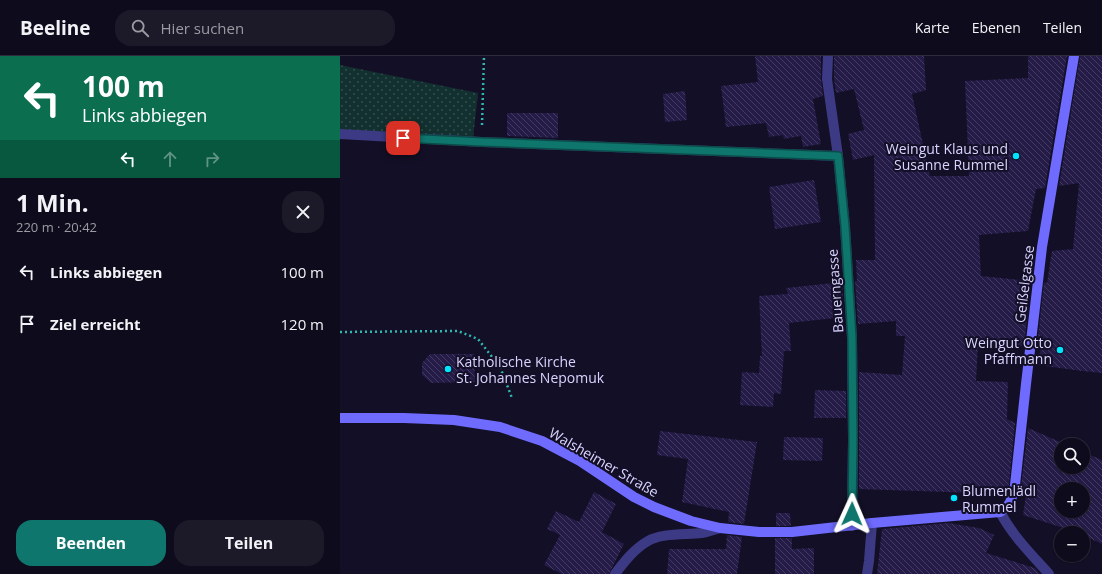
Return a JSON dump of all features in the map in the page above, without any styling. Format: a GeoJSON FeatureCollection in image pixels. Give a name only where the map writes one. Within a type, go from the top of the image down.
{"type":"FeatureCollection","features":[{"type":"Feature","properties":{"kind":"street","name":"Bauerngasse"},"geometry":{"type":"LineString","coordinates":[[828,56],[827,79],[838,156],[845,226],[852,338],[852,526]]}},
{"type":"Feature","properties":{"kind":"street","name":"Geißelgasse"},"geometry":{"type":"LineString","coordinates":[[1000,512],[1007,508],[1012,500],[1015,485],[1042,247],[1074,56]]}},
{"type":"Feature","properties":{"kind":"street"},"geometry":{"type":"LineString","coordinates":[[340,134],[482,142],[838,156]]}},
{"type":"Feature","properties":{"kind":"street","name":"Walsheimer Straße"},"geometry":{"type":"LineString","coordinates":[[340,418],[454,420],[500,427],[542,441],[580,461],[634,497],[654,507],[720,528],[759,532],[792,532],[872,523],[1000,512]]}},
{"type":"Feature","properties":{"kind":"street"},"geometry":{"type":"LineString","coordinates":[[1000,512],[1007,525],[1019,541],[1049,574]]}},
{"type":"Feature","properties":{"kind":"street"},"geometry":{"type":"LineString","coordinates":[[868,574],[872,523]]}},
{"type":"Feature","properties":{"kind":"street","name":"Walsheimer Straße"},"geometry":{"type":"LineString","coordinates":[[616,574],[636,550],[648,541],[665,536],[705,533],[720,528]]}},
{"type":"Feature","properties":{"kind":"path"},"geometry":{"type":"LineString","coordinates":[[482,142],[484,56]]}},
{"type":"Feature","properties":{"kind":"path"},"geometry":{"type":"LineString","coordinates":[[340,332],[458,331],[478,339],[500,367],[512,398]]}},
{"type":"Feature","properties":{"kind":"green space"},"geometry":{"type":"Polygon","coordinates":[[[340,65],[478,93],[473,139],[340,131],[340,65]]]}},
{"type":"Feature","properties":{"kind":"building"},"geometry":{"type":"Polygon","coordinates":[[[755,56],[821,56],[823,96],[813,99],[821,144],[803,147],[801,136],[784,139],[783,135],[769,137],[766,123],[726,127],[721,86],[758,82],[755,56]]]}},
{"type":"Feature","properties":{"kind":"building"},"geometry":{"type":"Polygon","coordinates":[[[834,56],[924,56],[926,90],[912,94],[930,176],[969,176],[965,81],[1028,78],[1028,56],[1067,56],[1045,188],[1036,189],[1028,231],[979,235],[981,276],[1031,281],[1024,346],[978,345],[976,381],[1008,382],[1007,419],[1015,423],[1009,484],[1006,494],[859,489],[859,372],[902,375],[905,336],[896,336],[896,321],[858,324],[855,281],[857,281],[856,260],[875,260],[874,155],[853,160],[848,134],[864,130],[854,89],[836,93],[834,79],[834,56]]]}},
{"type":"Feature","properties":{"kind":"building"},"geometry":{"type":"Polygon","coordinates":[[[1080,56],[1102,56],[1102,373],[1038,365],[1041,346],[1037,346],[1044,282],[1047,283],[1052,251],[1073,249],[1079,183],[1059,186],[1080,56]]]}},
{"type":"Feature","properties":{"kind":"building"},"geometry":{"type":"Polygon","coordinates":[[[685,91],[687,120],[665,122],[663,94],[685,91]]]}},
{"type":"Feature","properties":{"kind":"building"},"geometry":{"type":"Polygon","coordinates":[[[507,113],[558,113],[558,138],[507,136],[507,113]]]}},
{"type":"Feature","properties":{"kind":"building"},"geometry":{"type":"Polygon","coordinates":[[[814,180],[821,222],[775,229],[769,187],[814,180]]]}},
{"type":"Feature","properties":{"kind":"building"},"geometry":{"type":"Polygon","coordinates":[[[842,282],[844,317],[789,323],[791,351],[784,351],[781,394],[774,393],[773,407],[740,405],[742,372],[759,373],[760,356],[762,356],[759,296],[788,294],[786,288],[842,282]]]}},
{"type":"Feature","properties":{"kind":"building","name":"Katholische Kirche St. Johannes Nepomuk"},"geometry":{"type":"Polygon","coordinates":[[[430,354],[474,354],[475,382],[431,383],[422,375],[422,363],[430,354]]]}},
{"type":"Feature","properties":{"kind":"building"},"geometry":{"type":"Polygon","coordinates":[[[815,390],[846,391],[846,418],[814,418],[815,390]]]}},
{"type":"Feature","properties":{"kind":"building"},"geometry":{"type":"Polygon","coordinates":[[[1028,428],[1054,439],[1054,474],[1090,474],[1090,455],[1102,460],[1102,544],[1090,538],[1090,526],[1057,526],[1023,515],[1026,495],[1020,494],[1028,428]]]}},
{"type":"Feature","properties":{"kind":"building"},"geometry":{"type":"Polygon","coordinates":[[[660,431],[757,442],[744,524],[728,522],[729,512],[682,502],[688,459],[657,455],[660,431]]]}},
{"type":"Feature","properties":{"kind":"building"},"geometry":{"type":"Polygon","coordinates":[[[784,437],[823,438],[822,461],[783,460],[784,437]]]}},
{"type":"Feature","properties":{"kind":"building"},"geometry":{"type":"Polygon","coordinates":[[[594,492],[616,504],[602,532],[624,544],[609,574],[562,574],[544,565],[560,535],[547,529],[556,511],[579,522],[594,492]]]}},
{"type":"Feature","properties":{"kind":"building"},"geometry":{"type":"Polygon","coordinates":[[[776,513],[790,513],[791,526],[776,526],[776,513]]]}},
{"type":"Feature","properties":{"kind":"building"},"geometry":{"type":"Polygon","coordinates":[[[948,523],[979,528],[994,535],[986,553],[1035,568],[1040,574],[877,574],[882,529],[948,523]]]}},
{"type":"Feature","properties":{"kind":"building"},"geometry":{"type":"Polygon","coordinates":[[[727,535],[742,537],[737,574],[667,574],[669,549],[726,549],[727,535]]]}},
{"type":"Feature","properties":{"kind":"building"},"geometry":{"type":"Polygon","coordinates":[[[775,538],[792,538],[792,549],[814,548],[814,574],[775,574],[775,538]]]}},
{"type":"Feature","properties":{"kind":"place","name":"Weingut Klaus und Susanne Rummel"},"geometry":{"type":"Point","coordinates":[1016,156]}},
{"type":"Feature","properties":{"kind":"place","name":"Weingut Otto Pfaffmann"},"geometry":{"type":"Point","coordinates":[1060,350]}},
{"type":"Feature","properties":{"kind":"place","name":"Katholische Kirche St. Johannes Nepomuk"},"geometry":{"type":"Point","coordinates":[448,369]}},
{"type":"Feature","properties":{"kind":"place","name":"Blumenlädl Rummel"},"geometry":{"type":"Point","coordinates":[954,498]}},
{"type":"Feature","properties":{"kind":"route"},"geometry":{"type":"LineString","coordinates":[[403,138],[838,156],[845,226],[852,338],[852,514]]}}]}
